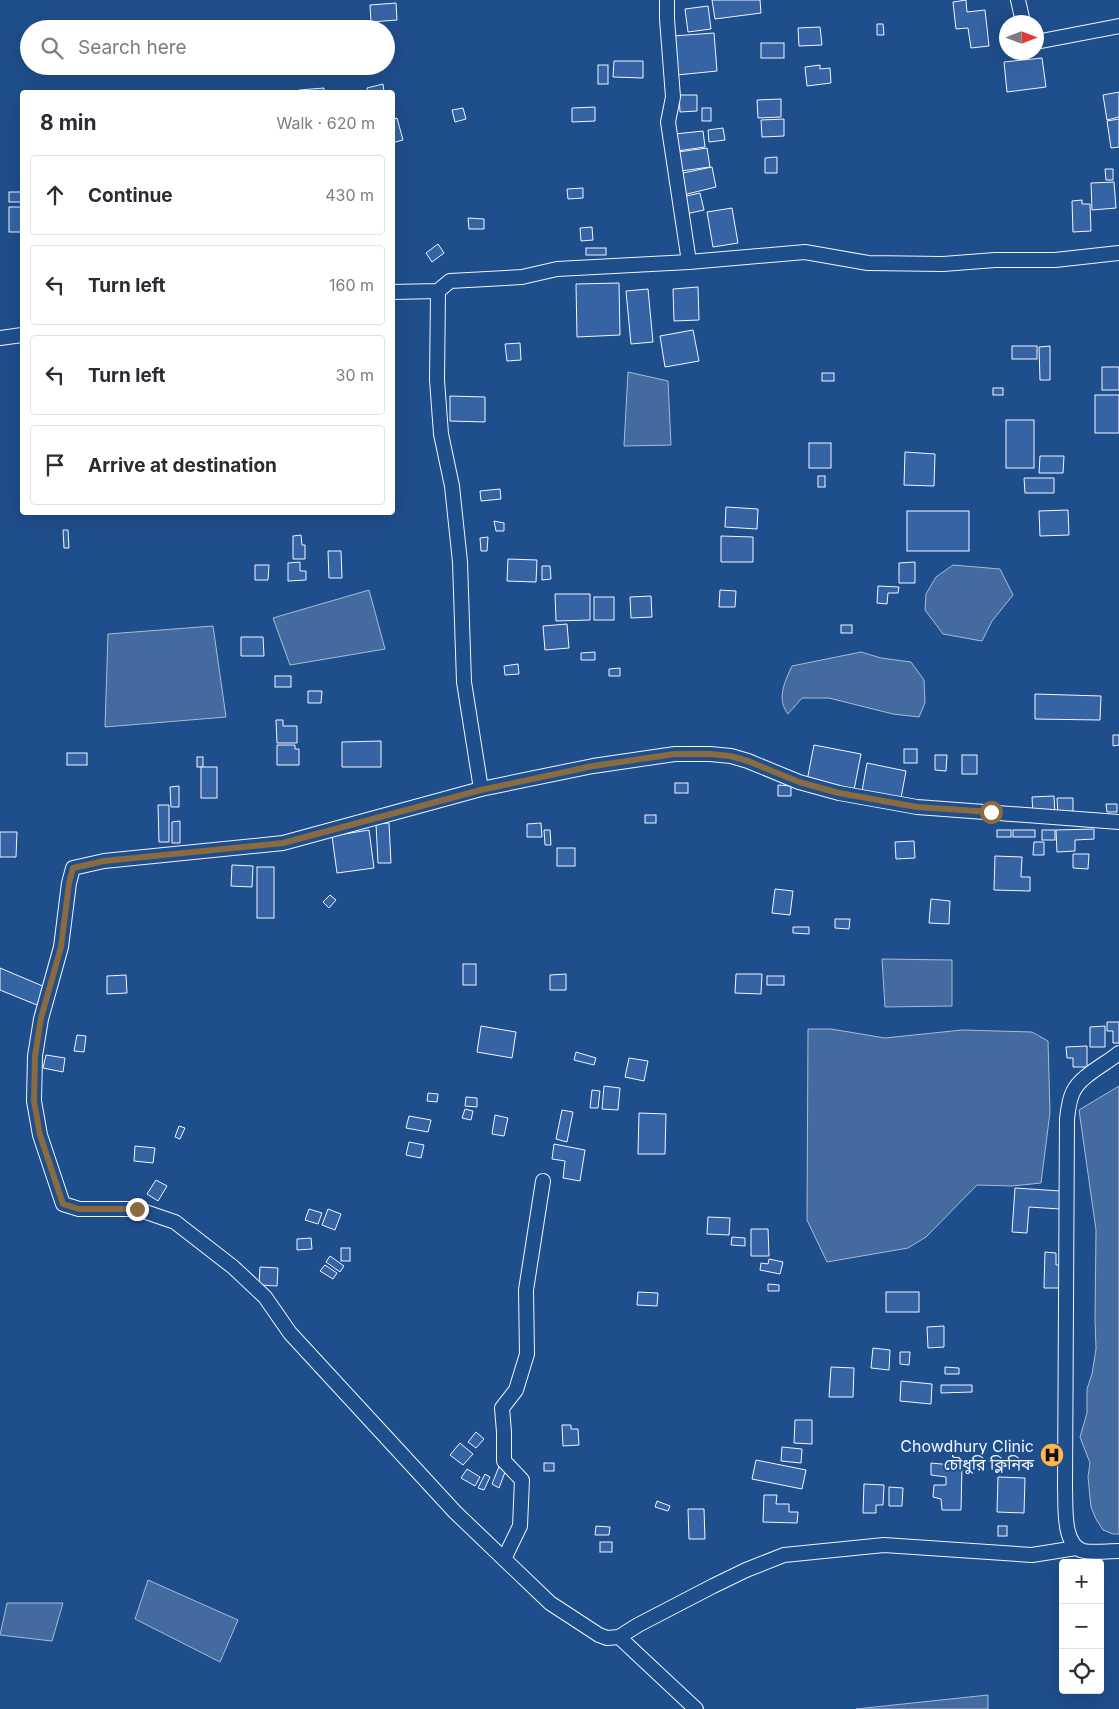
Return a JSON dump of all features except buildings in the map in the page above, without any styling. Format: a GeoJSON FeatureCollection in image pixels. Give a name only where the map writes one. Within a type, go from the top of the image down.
{"type":"FeatureCollection","features":[{"type":"Feature","properties":{"kind":"street"},"geometry":{"type":"LineString","coordinates":[[667,0],[673,98],[668,122],[689,262]]}},
{"type":"Feature","properties":{"kind":"street"},"geometry":{"type":"LineString","coordinates":[[1018,0],[1021,15]]}},
{"type":"Feature","properties":{"kind":"street"},"geometry":{"type":"LineString","coordinates":[[1044,40],[1119,26]]}},
{"type":"Feature","properties":{"kind":"street"},"geometry":{"type":"LineString","coordinates":[[395,292],[438,291],[450,281],[522,277],[557,269],[689,262],[805,252],[868,263],[943,264],[996,260],[1055,260],[1119,253]]}},
{"type":"Feature","properties":{"kind":"street"},"geometry":{"type":"LineString","coordinates":[[438,291],[437,380],[441,434],[452,486],[460,562],[464,682],[481,790]]}},
{"type":"Feature","properties":{"kind":"street"},"geometry":{"type":"LineString","coordinates":[[0,338],[20,336]]}},
{"type":"Feature","properties":{"kind":"street"},"geometry":{"type":"LineString","coordinates":[[1119,822],[917,807],[839,793],[799,782],[748,761],[730,756],[675,754],[593,766],[481,790],[283,843],[104,861],[73,868],[69,883],[61,947],[41,1018],[35,1056],[34,1101],[40,1135],[63,1204],[79,1209],[137,1209],[175,1222],[233,1267],[265,1297],[290,1333],[455,1512],[550,1603],[599,1635],[613,1639],[619,1637],[713,1586],[784,1554],[884,1545],[1032,1554],[1076,1548],[1085,1551],[1119,1551]]}},
{"type":"Feature","properties":{"kind":"street"},"geometry":{"type":"LineString","coordinates":[[1076,1548],[1068,1534],[1066,1505],[1067,1119],[1070,1099],[1074,1089],[1098,1068],[1119,1054]]}},
{"type":"Feature","properties":{"kind":"street"},"geometry":{"type":"LineString","coordinates":[[504,1560],[520,1526],[522,1480],[504,1462],[502,1408],[516,1390],[527,1354],[526,1290],[543,1181]]}},
{"type":"Feature","properties":{"kind":"street"},"geometry":{"type":"LineString","coordinates":[[619,1637],[696,1709]]}},
{"type":"Feature","properties":{"kind":"water"},"geometry":{"type":"Polygon","coordinates":[[[628,372],[668,381],[671,445],[624,446],[628,372]]]}},
{"type":"Feature","properties":{"kind":"water"},"geometry":{"type":"Polygon","coordinates":[[[953,565],[1000,569],[1013,595],[992,621],[982,641],[943,634],[925,610],[926,594],[936,577],[953,565]]]}},
{"type":"Feature","properties":{"kind":"water"},"geometry":{"type":"Polygon","coordinates":[[[369,590],[385,649],[290,665],[273,618],[369,590]]]}},
{"type":"Feature","properties":{"kind":"water"},"geometry":{"type":"Polygon","coordinates":[[[213,626],[226,717],[105,727],[108,634],[213,626]]]}},
{"type":"Feature","properties":{"kind":"water"},"geometry":{"type":"Polygon","coordinates":[[[861,652],[881,658],[911,662],[924,680],[925,703],[919,717],[893,714],[829,698],[802,698],[788,714],[784,708],[782,696],[784,684],[792,666],[861,652]]]}},
{"type":"Feature","properties":{"kind":"water"},"geometry":{"type":"Polygon","coordinates":[[[882,959],[952,960],[952,1006],[885,1007],[882,959]]]}},
{"type":"Feature","properties":{"kind":"water"},"geometry":{"type":"Polygon","coordinates":[[[808,1029],[831,1029],[885,1038],[962,1030],[1032,1032],[1048,1041],[1050,1112],[1041,1183],[1012,1186],[977,1185],[926,1237],[908,1248],[827,1262],[807,1220],[808,1029]]]}},
{"type":"Feature","properties":{"kind":"water"},"geometry":{"type":"Polygon","coordinates":[[[1119,1086],[1119,1534],[1113,1534],[1103,1530],[1091,1507],[1088,1477],[1090,1463],[1080,1437],[1087,1413],[1087,1389],[1092,1374],[1096,1349],[1096,1230],[1079,1110],[1119,1086]]]}},
{"type":"Feature","properties":{"kind":"water"},"geometry":{"type":"Polygon","coordinates":[[[148,1580],[238,1620],[220,1662],[135,1619],[148,1580]]]}},
{"type":"Feature","properties":{"kind":"water"},"geometry":{"type":"Polygon","coordinates":[[[7,1603],[63,1603],[52,1641],[0,1635],[7,1603]]]}},
{"type":"Feature","properties":{"kind":"water"},"geometry":{"type":"Polygon","coordinates":[[[988,1695],[988,1709],[856,1709],[988,1695]]]}},
{"type":"Feature","properties":{"kind":"place","name":"Chowdhury Clinic চৌধুরি ক্লিনিক"},"geometry":{"type":"Point","coordinates":[1052,1455]}},
{"type":"Feature","properties":{"kind":"route"},"geometry":{"type":"LineString","coordinates":[[137,1209],[79,1209],[63,1204],[40,1135],[34,1101],[35,1056],[41,1018],[61,947],[69,883],[73,868],[104,861],[283,843],[481,790],[593,766],[675,754],[730,756],[748,761],[799,782],[839,793],[917,807],[991,812]]}}]}
